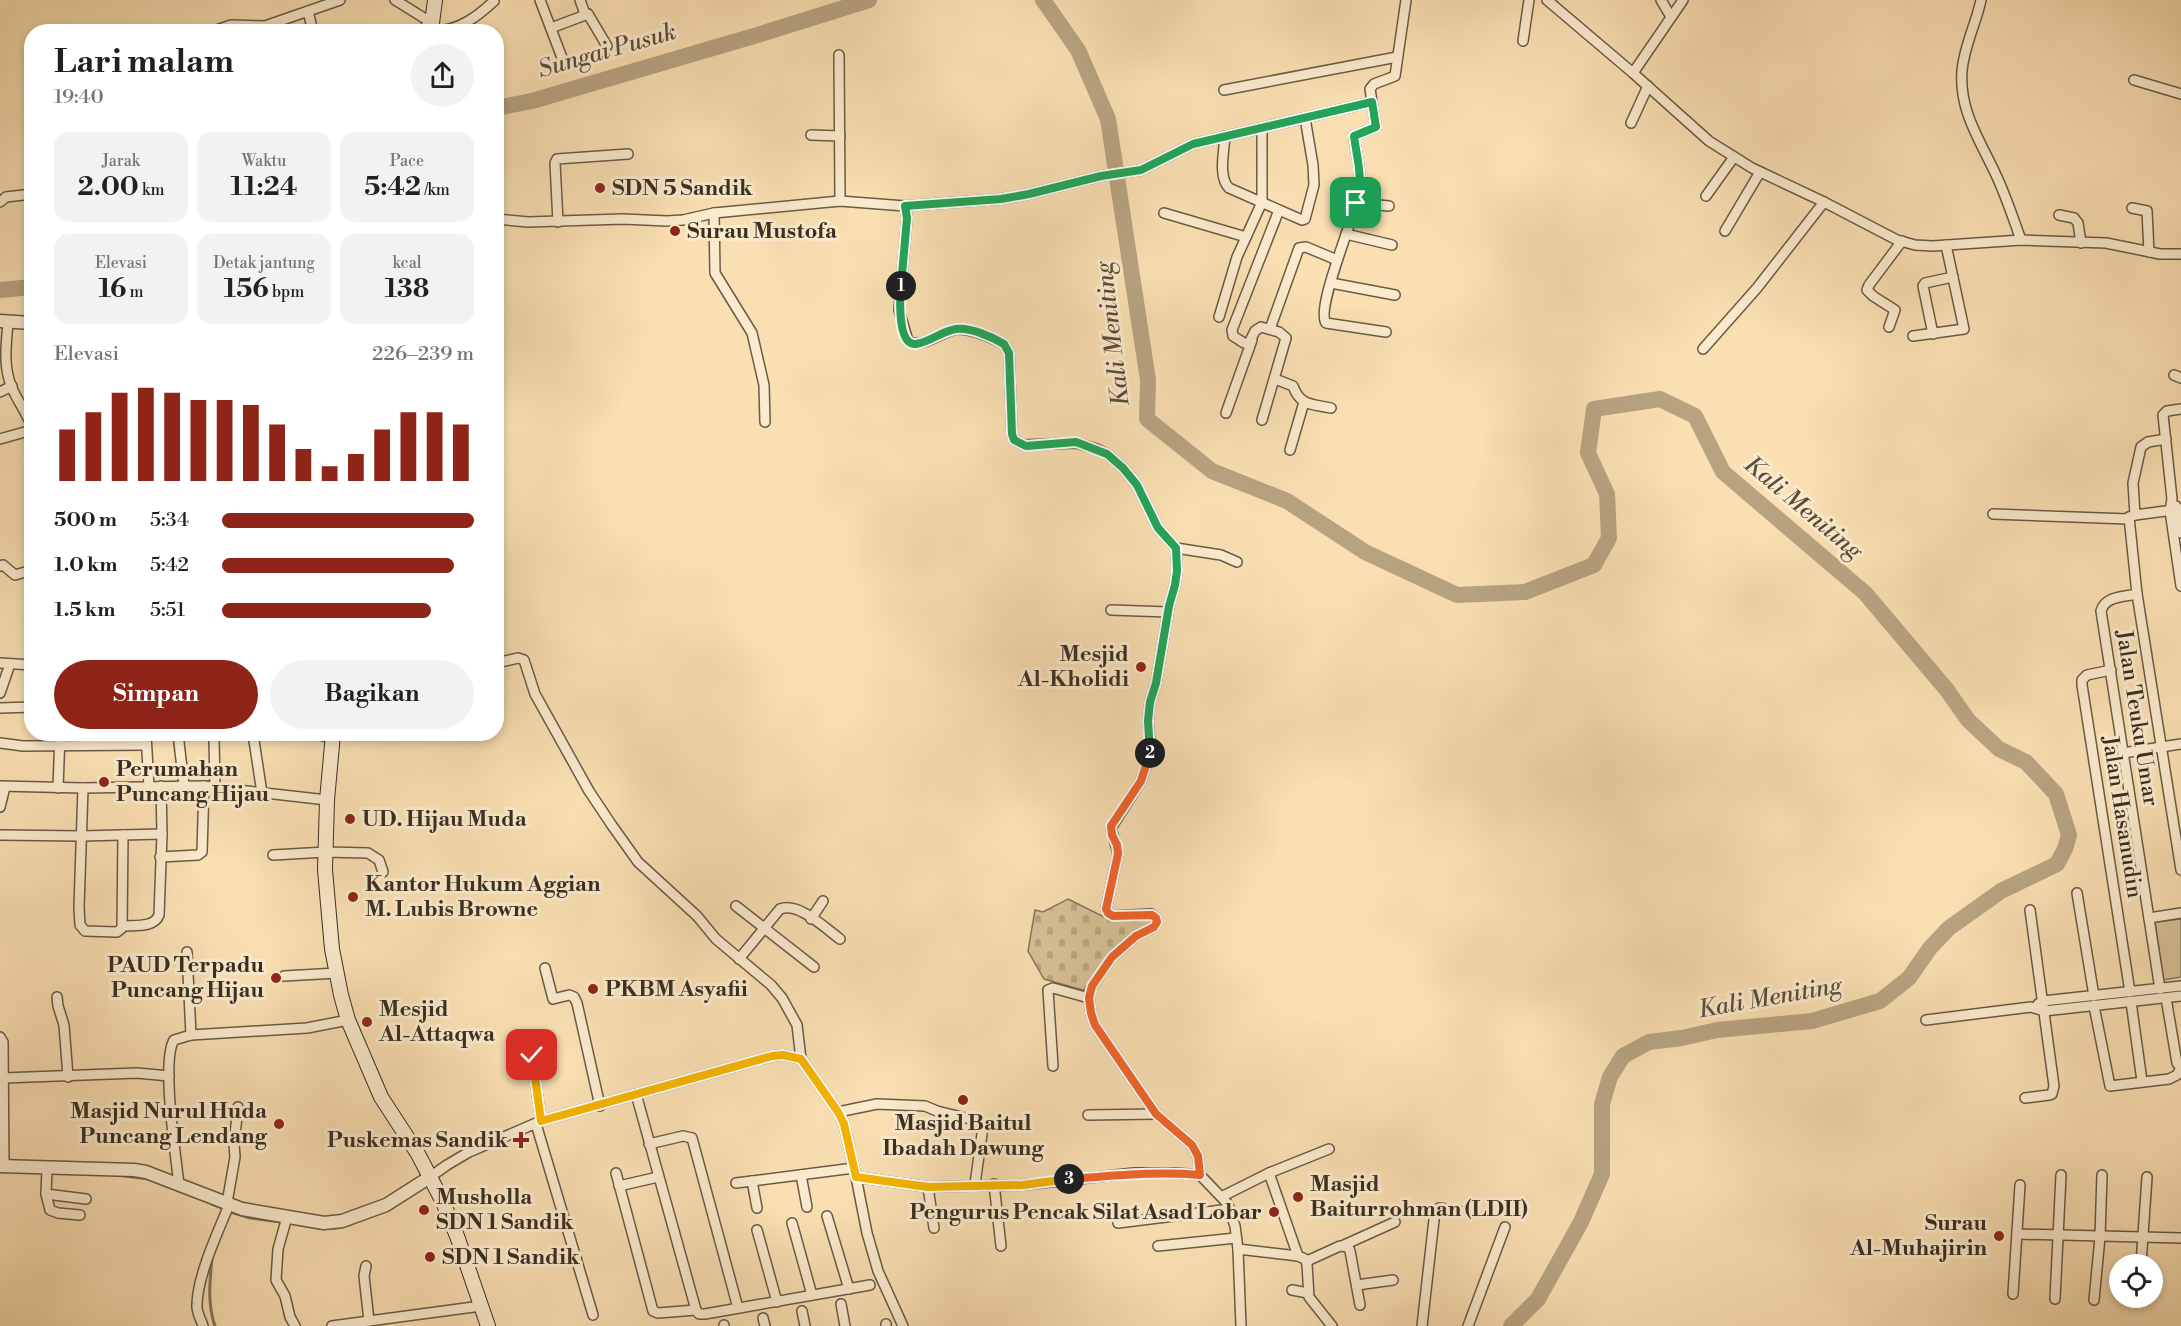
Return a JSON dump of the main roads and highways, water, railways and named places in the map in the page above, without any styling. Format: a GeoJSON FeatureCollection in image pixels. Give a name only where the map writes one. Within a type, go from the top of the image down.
{"type":"FeatureCollection","features":[{"type":"Feature","properties":{"kind":"main road"},"geometry":{"type":"LineString","coordinates":[[431,24],[435,0]]}},
{"type":"Feature","properties":{"kind":"main road"},"geometry":{"type":"LineString","coordinates":[[332,741],[326,852],[332,949],[348,1020],[381,1097],[430,1177],[458,1236],[488,1326]]}},
{"type":"Feature","properties":{"kind":"waterway","name":"Sungai Pusuk"},"geometry":{"type":"LineString","coordinates":[[504,106],[532,101],[869,0]]}},
{"type":"Feature","properties":{"kind":"waterway","name":"Kali Meniting"},"geometry":{"type":"LineString","coordinates":[[1043,0],[1078,50],[1108,119],[1148,380],[1147,419],[1212,471],[1287,501],[1365,552],[1457,595],[1525,592],[1594,565],[1609,538],[1607,494],[1588,453],[1594,409],[1660,399],[1695,416],[1723,472],[1865,593],[1947,690],[1968,720],[1999,749],[2026,762],[2056,794],[2069,835],[2057,864],[2001,891],[1949,928],[1930,948],[1909,978],[1880,1001],[1812,1021],[1717,1030],[1649,1042],[1623,1056],[1610,1077],[1602,1104],[1602,1174],[1581,1222],[1538,1299],[1511,1326]]}},
{"type":"Feature","properties":{"kind":"waterway","name":"Sungai Pusuk"},"geometry":{"type":"LineString","coordinates":[[0,290],[24,288]]}},
{"type":"Feature","properties":{"kind":"waterway"},"geometry":{"type":"LineString","coordinates":[[124,1176],[150,1179]]}},
{"type":"Feature","properties":{"kind":"waterway"},"geometry":{"type":"LineString","coordinates":[[212,1204],[225,1209]]}},
{"type":"Feature","properties":{"kind":"waterway"},"geometry":{"type":"LineString","coordinates":[[231,1212],[250,1218],[281,1222]]}},
{"type":"Feature","properties":{"kind":"waterway"},"geometry":{"type":"LineString","coordinates":[[298,1224],[327,1229],[355,1222]]}},
{"type":"Feature","properties":{"kind":"waterway"},"geometry":{"type":"LineString","coordinates":[[212,1257],[210,1301],[215,1326]]}},
{"type":"Feature","properties":{"kind":"place","name":"SDN 5 Sandik"},"geometry":{"type":"Point","coordinates":[600,188]}},
{"type":"Feature","properties":{"kind":"place","name":"Surau Mustofa"},"geometry":{"type":"Point","coordinates":[675,231]}},
{"type":"Feature","properties":{"kind":"place","name":"Mesjid Al-Kholidi"},"geometry":{"type":"Point","coordinates":[1141,667]}},
{"type":"Feature","properties":{"kind":"place","name":"Perumahan Puncang Hijau"},"geometry":{"type":"Point","coordinates":[104,782]}},
{"type":"Feature","properties":{"kind":"place","name":"UD. Hijau Muda"},"geometry":{"type":"Point","coordinates":[350,819]}},
{"type":"Feature","properties":{"kind":"place","name":"Kantor Hukum Aggian M. Lubis Browne"},"geometry":{"type":"Point","coordinates":[353,897]}},
{"type":"Feature","properties":{"kind":"place","name":"PAUD Terpadu Puncang Hijau"},"geometry":{"type":"Point","coordinates":[276,978]}},
{"type":"Feature","properties":{"kind":"place","name":"PKBM Asyafii"},"geometry":{"type":"Point","coordinates":[593,989]}},
{"type":"Feature","properties":{"kind":"place","name":"Mesjid Al-Attaqwa"},"geometry":{"type":"Point","coordinates":[367,1022]}},
{"type":"Feature","properties":{"kind":"place","name":"Masjid Baitul Ibadah Dawung"},"geometry":{"type":"Point","coordinates":[963,1100]}},
{"type":"Feature","properties":{"kind":"place","name":"Masjid Nurul Huda Puncang Lendang"},"geometry":{"type":"Point","coordinates":[279,1124]}},
{"type":"Feature","properties":{"kind":"place","name":"Puskemas Sandik"},"geometry":{"type":"Point","coordinates":[521,1140]}},
{"type":"Feature","properties":{"kind":"place","name":"Masjid Baiturrohman (LDII)"},"geometry":{"type":"Point","coordinates":[1298,1197]}},
{"type":"Feature","properties":{"kind":"place","name":"Musholla SDN 1 Sandik"},"geometry":{"type":"Point","coordinates":[424,1210]}},
{"type":"Feature","properties":{"kind":"place","name":"Pengurus Pencak Silat Asad Lobar"},"geometry":{"type":"Point","coordinates":[1274,1212]}},
{"type":"Feature","properties":{"kind":"place","name":"Surau Al-Muhajirin"},"geometry":{"type":"Point","coordinates":[1999,1236]}},
{"type":"Feature","properties":{"kind":"place","name":"SDN 1 Sandik"},"geometry":{"type":"Point","coordinates":[430,1257]}}]}
